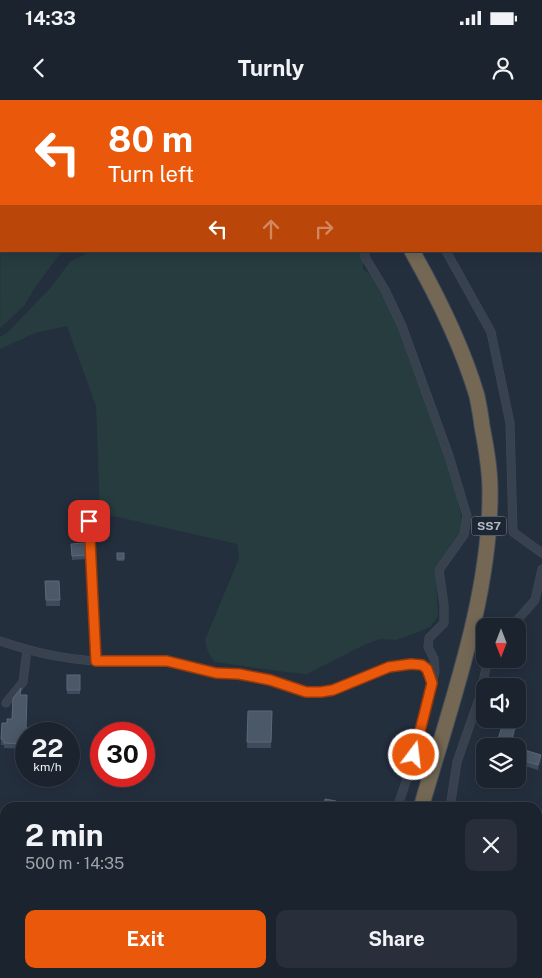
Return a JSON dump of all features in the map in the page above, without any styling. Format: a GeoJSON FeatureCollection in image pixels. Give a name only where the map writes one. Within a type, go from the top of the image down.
{"type":"FeatureCollection","features":[{"type":"Feature","properties":{"kind":"highway","name":"SS7"},"geometry":{"type":"LineString","coordinates":[[413,252],[454,332],[474,389],[487,452],[490,489],[485,563],[476,610],[463,664],[423,802]]}},
{"type":"Feature","properties":{"kind":"street"},"geometry":{"type":"LineString","coordinates":[[365,252],[365,257],[385,290],[402,326],[449,456],[467,516],[464,535],[439,570],[444,604],[444,623],[429,638],[428,647],[434,660],[435,672],[409,773],[399,802]]}},
{"type":"Feature","properties":{"kind":"street"},"geometry":{"type":"LineString","coordinates":[[447,252],[491,332],[510,423],[513,532],[542,553]]}},
{"type":"Feature","properties":{"kind":"street"},"geometry":{"type":"LineString","coordinates":[[519,618],[534,600],[542,569]]}},
{"type":"Feature","properties":{"kind":"street"},"geometry":{"type":"LineString","coordinates":[[0,641],[27,650],[85,662],[167,661],[216,673],[239,674],[270,680],[306,692],[333,690],[389,667],[411,664],[422,665],[427,669],[432,683]]}},
{"type":"Feature","properties":{"kind":"street"},"geometry":{"type":"LineString","coordinates":[[6,703],[23,682],[27,650]]}},
{"type":"Feature","properties":{"kind":"street"},"geometry":{"type":"LineString","coordinates":[[451,802],[457,762],[465,747],[486,668]]}},
{"type":"Feature","properties":{"kind":"lane"},"geometry":{"type":"LineString","coordinates":[[89,521],[96,661]]}},
{"type":"Feature","properties":{"kind":"green space"},"geometry":{"type":"Polygon","coordinates":[[[0,252],[63,252],[34,289],[24,306],[0,328],[0,252]]]}},
{"type":"Feature","properties":{"kind":"green space"},"geometry":{"type":"Polygon","coordinates":[[[88,252],[363,252],[363,269],[373,276],[394,311],[445,454],[462,520],[462,531],[440,564],[436,575],[438,616],[431,626],[396,640],[380,639],[366,644],[307,674],[216,662],[213,660],[208,652],[205,640],[239,558],[237,544],[100,513],[96,406],[67,326],[35,333],[0,349],[0,337],[7,333],[52,286],[70,262],[88,252]]]}},
{"type":"Feature","properties":{"kind":"building"},"geometry":{"type":"Polygon","coordinates":[[[85,543],[86,555],[72,556],[71,544],[85,543]]]}},
{"type":"Feature","properties":{"kind":"building"},"geometry":{"type":"Polygon","coordinates":[[[117,553],[124,553],[124,559],[117,559],[117,553]]]}},
{"type":"Feature","properties":{"kind":"building"},"geometry":{"type":"Polygon","coordinates":[[[45,581],[59,581],[60,600],[46,600],[45,581]]]}},
{"type":"Feature","properties":{"kind":"building"},"geometry":{"type":"Polygon","coordinates":[[[67,675],[80,675],[80,690],[67,690],[67,675]]]}},
{"type":"Feature","properties":{"kind":"building"},"geometry":{"type":"Polygon","coordinates":[[[21,688],[20,695],[27,695],[26,722],[15,722],[15,744],[4,743],[4,740],[1,739],[2,723],[7,723],[7,719],[12,719],[13,698],[21,688]]]}},
{"type":"Feature","properties":{"kind":"building"},"geometry":{"type":"Polygon","coordinates":[[[248,711],[272,711],[271,742],[247,742],[248,711]]]}},
{"type":"Feature","properties":{"kind":"building"},"geometry":{"type":"Polygon","coordinates":[[[501,728],[515,728],[512,738],[498,738],[501,728]]]}},
{"type":"Feature","properties":{"kind":"building"},"geometry":{"type":"Polygon","coordinates":[[[526,750],[541,755],[538,765],[526,761],[526,750]]]}},
{"type":"Feature","properties":{"kind":"building"},"geometry":{"type":"Polygon","coordinates":[[[325,799],[336,801],[336,802],[324,802],[325,799]]]}},
{"type":"Feature","properties":{"kind":"route"},"geometry":{"type":"LineString","coordinates":[[89,521],[96,661],[167,661],[205,671],[239,674],[270,680],[306,692],[333,690],[389,667],[411,664],[422,665],[427,669],[432,683],[414,755]]}}]}
